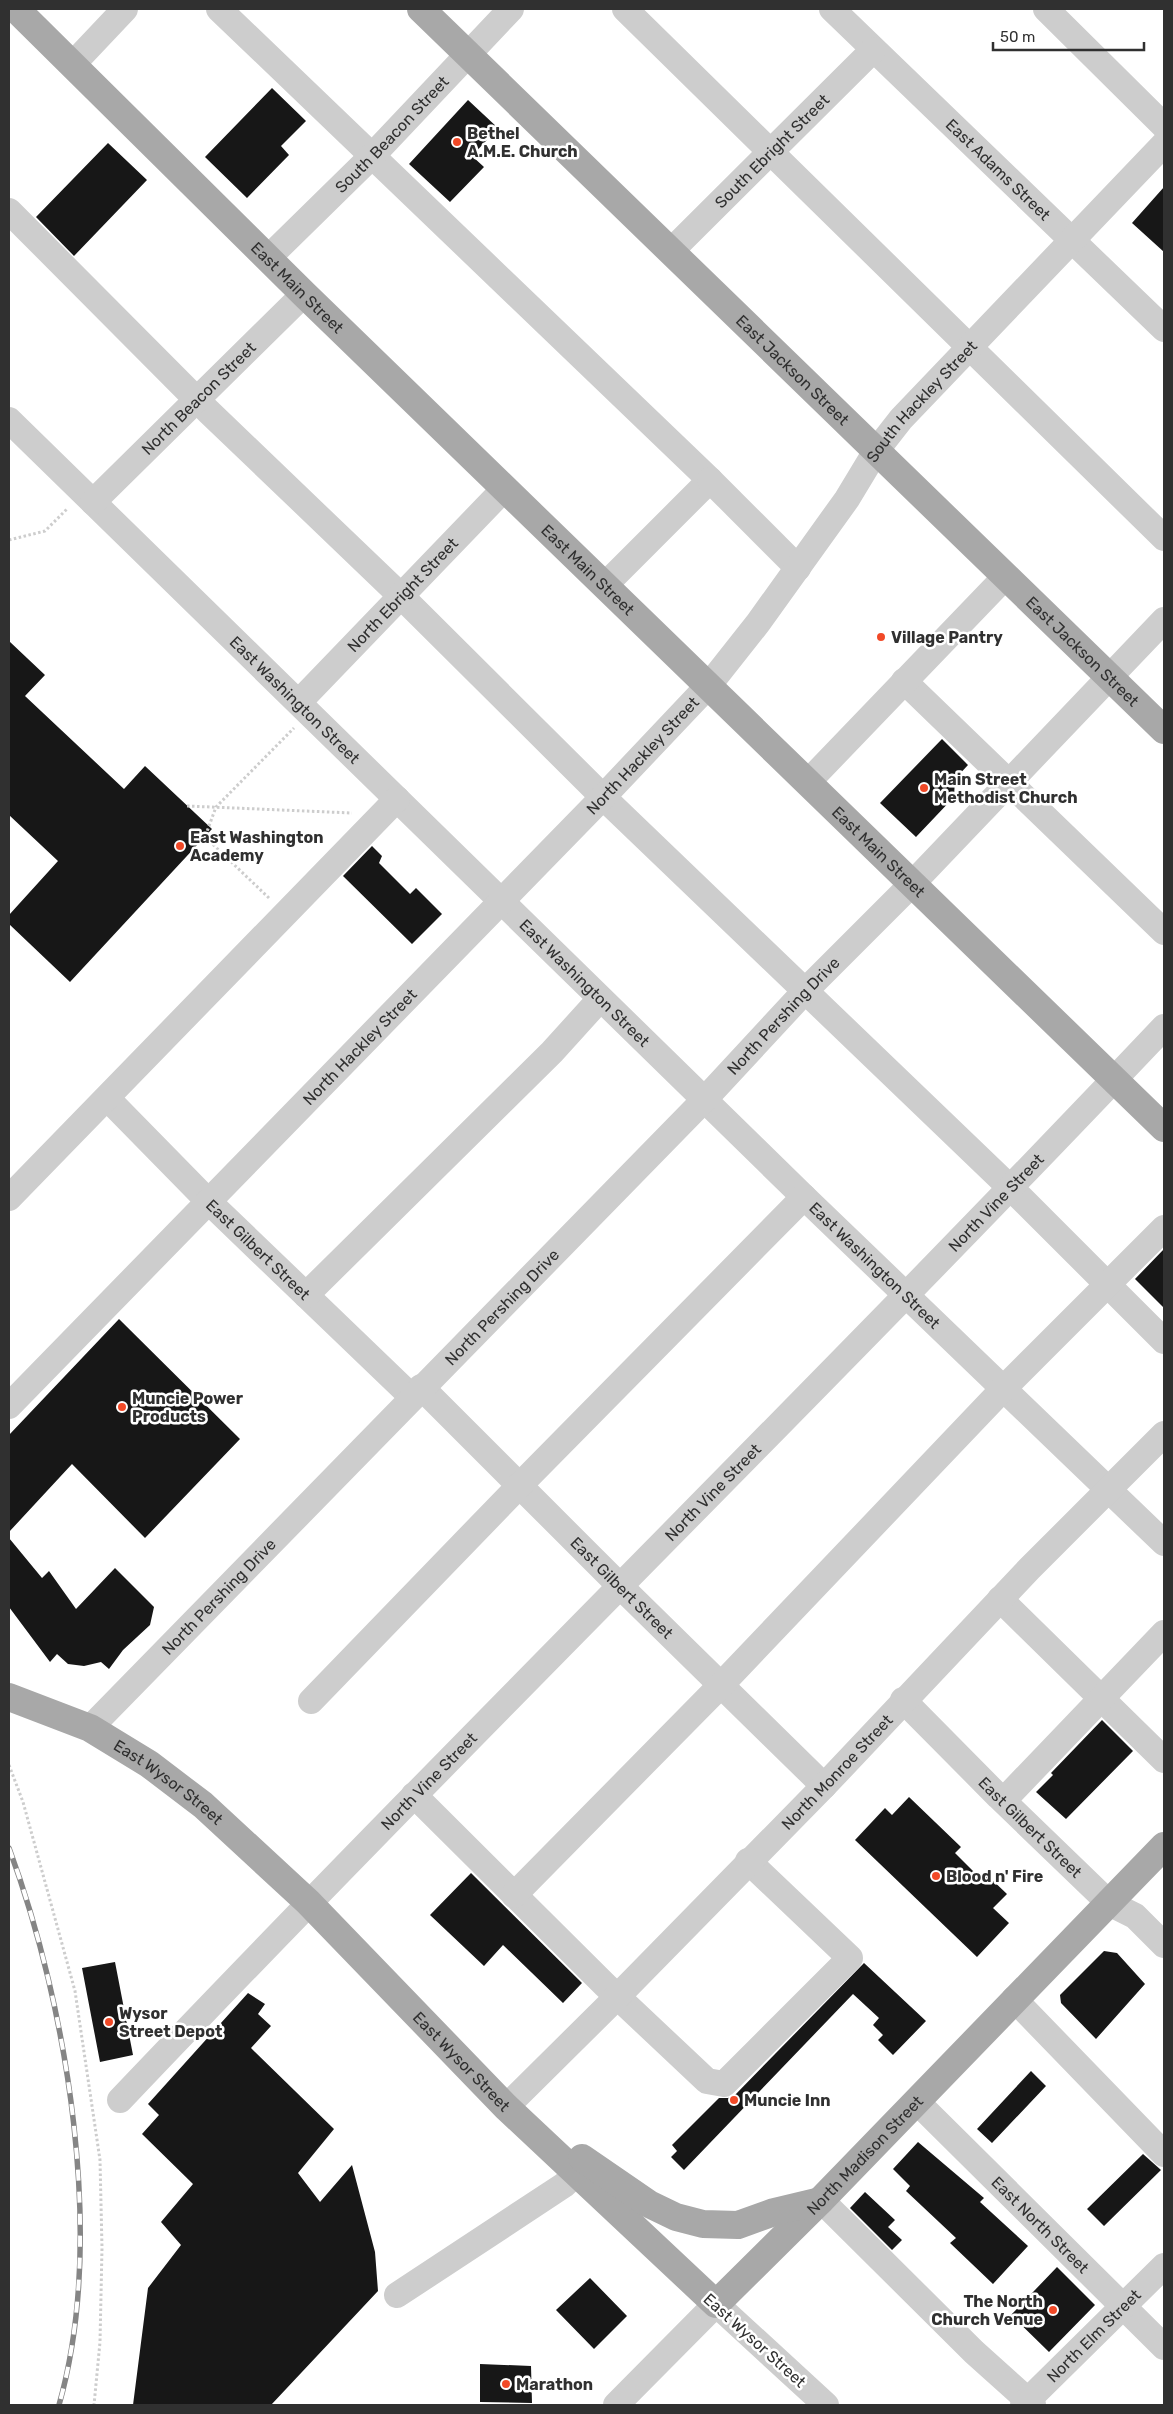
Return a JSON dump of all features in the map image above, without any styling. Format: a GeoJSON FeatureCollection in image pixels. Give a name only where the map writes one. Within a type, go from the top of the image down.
{"type":"FeatureCollection","features":[{"type":"Feature","properties":{"kind":"main road","name":"East Main Street"},"geometry":{"type":"LineString","coordinates":[[16,9],[304,294],[1164,1128]]}},
{"type":"Feature","properties":{"kind":"main road","name":"East Jackson Street"},"geometry":{"type":"LineString","coordinates":[[421,9],[1164,730]]}},
{"type":"Feature","properties":{"kind":"main road","name":"East Wysor Street"},"geometry":{"type":"LineString","coordinates":[[9,1697],[90,1728],[149,1764],[203,1805],[308,1902],[506,2107],[716,2304]]}},
{"type":"Feature","properties":{"kind":"main road","name":"North Madison Street"},"geometry":{"type":"LineString","coordinates":[[716,2304],[917,2102],[1164,1846]]}},
{"type":"Feature","properties":{"kind":"main road"},"geometry":{"type":"LineString","coordinates":[[539,2136],[586,2160],[649,2204],[676,2217],[703,2224],[738,2225],[774,2212],[821,2200]]}},
{"type":"Feature","properties":{"kind":"street"},"geometry":{"type":"LineString","coordinates":[[73,64],[125,9]]}},
{"type":"Feature","properties":{"kind":"street"},"geometry":{"type":"LineString","coordinates":[[219,9],[710,480],[798,568]]}},
{"type":"Feature","properties":{"kind":"street","name":"South Beacon Street"},"geometry":{"type":"LineString","coordinates":[[268,258],[372,156],[511,9]]}},
{"type":"Feature","properties":{"kind":"street"},"geometry":{"type":"LineString","coordinates":[[625,9],[1164,538]]}},
{"type":"Feature","properties":{"kind":"street","name":"East Adams Street"},"geometry":{"type":"LineString","coordinates":[[832,9],[1074,240],[1164,329]]}},
{"type":"Feature","properties":{"kind":"street"},"geometry":{"type":"LineString","coordinates":[[1046,9],[1164,126]]}},
{"type":"Feature","properties":{"kind":"street","name":"South Ebright Street"},"geometry":{"type":"LineString","coordinates":[[670,251],[873,50]]}},
{"type":"Feature","properties":{"kind":"street","name":"South Hackley Street"},"geometry":{"type":"LineString","coordinates":[[709,685],[740,648],[848,500],[876,451],[901,419],[1164,144]]}},
{"type":"Feature","properties":{"kind":"street"},"geometry":{"type":"LineString","coordinates":[[9,210],[197,400],[402,596],[603,797],[1010,1187],[1164,1341]]}},
{"type":"Feature","properties":{"kind":"street","name":"North Beacon Street"},"geometry":{"type":"LineString","coordinates":[[81,505],[197,400],[304,294]]}},
{"type":"Feature","properties":{"kind":"street","name":"East Washington Street"},"geometry":{"type":"LineString","coordinates":[[9,420],[81,505],[299,702],[390,807],[502,901],[600,999],[906,1296],[1164,1543]]}},
{"type":"Feature","properties":{"kind":"street"},"geometry":{"type":"LineString","coordinates":[[605,585],[710,480]]}},
{"type":"Feature","properties":{"kind":"street","name":"North Ebright Street"},"geometry":{"type":"LineString","coordinates":[[299,702],[505,488]]}},
{"type":"Feature","properties":{"kind":"street"},"geometry":{"type":"LineString","coordinates":[[808,782],[1006,576]]}},
{"type":"Feature","properties":{"kind":"street","name":"North Pershing Drive"},"geometry":{"type":"LineString","coordinates":[[90,1728],[705,1100],[806,990],[912,884],[1009,780],[1164,620]]}},
{"type":"Feature","properties":{"kind":"street"},"geometry":{"type":"LineString","coordinates":[[904,681],[1009,780],[1164,932]]}},
{"type":"Feature","properties":{"kind":"street","name":"North Hackley Street"},"geometry":{"type":"LineString","coordinates":[[9,1406],[603,797],[709,685]]}},
{"type":"Feature","properties":{"kind":"street"},"geometry":{"type":"LineString","coordinates":[[9,1198],[390,807]]}},
{"type":"Feature","properties":{"kind":"street"},"geometry":{"type":"LineString","coordinates":[[306,1294],[545,1059],[600,999]]}},
{"type":"Feature","properties":{"kind":"street","name":"North Vine Street"},"geometry":{"type":"LineString","coordinates":[[120,2100],[308,1902],[906,1296],[1164,1027]]}},
{"type":"Feature","properties":{"kind":"street","name":"East Gilbert Street"},"geometry":{"type":"LineString","coordinates":[[107,1098],[208,1201],[306,1294],[520,1485],[824,1786]]}},
{"type":"Feature","properties":{"kind":"street"},"geometry":{"type":"LineString","coordinates":[[311,1701],[520,1485],[804,1197]]}},
{"type":"Feature","properties":{"kind":"street"},"geometry":{"type":"LineString","coordinates":[[514,1895],[721,1685],[1003,1389],[1164,1228]]}},
{"type":"Feature","properties":{"kind":"street","name":"North Monroe Street"},"geometry":{"type":"LineString","coordinates":[[506,2107],[824,1786],[1000,1599],[1108,1488],[1127,1473],[1164,1434]]}},
{"type":"Feature","properties":{"kind":"street"},"geometry":{"type":"LineString","coordinates":[[1000,1599],[1164,1760]]}},
{"type":"Feature","properties":{"kind":"street"},"geometry":{"type":"LineString","coordinates":[[1004,1800],[1164,1633]]}},
{"type":"Feature","properties":{"kind":"street","name":"East Gilbert Street"},"geometry":{"type":"LineString","coordinates":[[904,1700],[1109,1903],[1135,1916],[1164,1945]]}},
{"type":"Feature","properties":{"kind":"street"},"geometry":{"type":"LineString","coordinates":[[414,1795],[617,1997],[707,2081],[724,2084],[850,1958],[748,1861]]}},
{"type":"Feature","properties":{"kind":"street"},"geometry":{"type":"LineString","coordinates":[[1014,2000],[1164,2154]]}},
{"type":"Feature","properties":{"kind":"street","name":"East North Street"},"geometry":{"type":"LineString","coordinates":[[917,2102],[1164,2347]]}},
{"type":"Feature","properties":{"kind":"street"},"geometry":{"type":"LineString","coordinates":[[397,2295],[564,2185],[577,2172]]}},
{"type":"Feature","properties":{"kind":"street"},"geometry":{"type":"LineString","coordinates":[[821,2200],[1028,2404]]}},
{"type":"Feature","properties":{"kind":"street","name":"North Elm Street"},"geometry":{"type":"LineString","coordinates":[[1028,2404],[1164,2266]]}},
{"type":"Feature","properties":{"kind":"street","name":"North Madison Street"},"geometry":{"type":"LineString","coordinates":[[622,2403],[716,2304]]}},
{"type":"Feature","properties":{"kind":"street","name":"East Wysor Street"},"geometry":{"type":"LineString","coordinates":[[716,2304],[826,2405]]}},
{"type":"Feature","properties":{"kind":"path"},"geometry":{"type":"LineString","coordinates":[[9,540],[45,531],[81,505]]}},
{"type":"Feature","properties":{"kind":"path"},"geometry":{"type":"LineString","coordinates":[[285,914],[205,837],[216,807],[294,728]]}},
{"type":"Feature","properties":{"kind":"path"},"geometry":{"type":"LineString","coordinates":[[187,806],[390,807]]}},
{"type":"Feature","properties":{"kind":"path"},"geometry":{"type":"LineString","coordinates":[[9,1765],[23,1802],[74,1991],[98,2151],[102,2248],[100,2342],[94,2405]]}},
{"type":"Feature","properties":{"kind":"building"},"geometry":{"type":"Polygon","coordinates":[[[272,88],[306,121],[281,146],[289,155],[247,198],[205,157],[272,88]]]}},
{"type":"Feature","properties":{"kind":"building","name":"Bethel A.M.E. Church"},"geometry":{"type":"Polygon","coordinates":[[[468,100],[498,128],[472,156],[484,167],[450,202],[409,164],[468,100]]]}},
{"type":"Feature","properties":{"kind":"building"},"geometry":{"type":"Polygon","coordinates":[[[108,143],[147,180],[74,256],[36,217],[108,143]]]}},
{"type":"Feature","properties":{"kind":"building"},"geometry":{"type":"Polygon","coordinates":[[[1164,187],[1164,252],[1132,223],[1164,187]]]}},
{"type":"Feature","properties":{"kind":"building","name":"East Washington Academy"},"geometry":{"type":"Polygon","coordinates":[[[9,641],[45,675],[25,696],[124,789],[145,766],[212,829],[70,982],[9,924],[9,915],[58,861],[9,815],[9,641]]]}},
{"type":"Feature","properties":{"kind":"building","name":"Main Street Methodist Church"},"geometry":{"type":"Polygon","coordinates":[[[942,739],[968,765],[955,779],[954,797],[916,837],[880,803],[942,739]]]}},
{"type":"Feature","properties":{"kind":"building"},"geometry":{"type":"Polygon","coordinates":[[[372,846],[382,856],[379,863],[410,894],[416,888],[442,914],[412,944],[343,876],[372,846]]]}},
{"type":"Feature","properties":{"kind":"building"},"geometry":{"type":"Polygon","coordinates":[[[1164,1249],[1164,1308],[1135,1279],[1164,1249]]]}},
{"type":"Feature","properties":{"kind":"building","name":"Muncie Power Products"},"geometry":{"type":"Polygon","coordinates":[[[119,1319],[240,1439],[145,1538],[72,1464],[9,1532],[9,1435],[119,1319]]]}},
{"type":"Feature","properties":{"kind":"building"},"geometry":{"type":"Polygon","coordinates":[[[9,1538],[42,1578],[49,1571],[76,1609],[115,1568],[154,1607],[150,1625],[123,1650],[109,1669],[101,1662],[84,1666],[68,1664],[57,1654],[50,1662],[9,1607],[9,1538]]]}},
{"type":"Feature","properties":{"kind":"building"},"geometry":{"type":"Polygon","coordinates":[[[1102,1720],[1133,1751],[1066,1819],[1036,1792],[1053,1775],[1051,1773],[1102,1720]]]}},
{"type":"Feature","properties":{"kind":"building","name":"Blood n' Fire"},"geometry":{"type":"Polygon","coordinates":[[[909,1797],[961,1847],[955,1853],[981,1879],[986,1874],[1007,1894],[993,1908],[1009,1923],[977,1957],[855,1840],[885,1808],[892,1815],[909,1797]]]}},
{"type":"Feature","properties":{"kind":"building"},"geometry":{"type":"Polygon","coordinates":[[[471,1873],[582,1983],[563,2003],[503,1945],[484,1966],[430,1915],[471,1873]]]}},
{"type":"Feature","properties":{"kind":"building"},"geometry":{"type":"Polygon","coordinates":[[[1104,1951],[1117,1953],[1145,1984],[1096,2039],[1061,2003],[1060,1995],[1104,1951]]]}},
{"type":"Feature","properties":{"kind":"building","name":"Wysor Street Depot"},"geometry":{"type":"Polygon","coordinates":[[[115,1962],[133,2055],[100,2062],[82,1968],[115,1962]]]}},
{"type":"Feature","properties":{"kind":"building","name":"Muncie Inn"},"geometry":{"type":"Polygon","coordinates":[[[864,1963],[926,2021],[893,2055],[878,2040],[883,2035],[873,2025],[879,2018],[853,1994],[684,2170],[671,2157],[677,2151],[672,2145],[719,2098],[728,2098],[735,2095],[864,1963]]]}},
{"type":"Feature","properties":{"kind":"building"},"geometry":{"type":"Polygon","coordinates":[[[248,1993],[265,2004],[258,2014],[271,2026],[251,2048],[334,2129],[298,2173],[320,2202],[352,2165],[375,2252],[378,2291],[271,2405],[133,2405],[148,2288],[181,2245],[161,2222],[193,2184],[142,2134],[159,2115],[148,2104],[248,1993]]]}},
{"type":"Feature","properties":{"kind":"building"},"geometry":{"type":"Polygon","coordinates":[[[1031,2071],[1046,2086],[992,2143],[977,2129],[1031,2071]]]}},
{"type":"Feature","properties":{"kind":"building"},"geometry":{"type":"Polygon","coordinates":[[[918,2142],[984,2198],[980,2202],[1028,2246],[993,2284],[950,2243],[956,2238],[906,2191],[910,2186],[893,2169],[918,2142]]]}},
{"type":"Feature","properties":{"kind":"building"},"geometry":{"type":"Polygon","coordinates":[[[1143,2154],[1161,2170],[1104,2226],[1087,2209],[1143,2154]]]}},
{"type":"Feature","properties":{"kind":"building"},"geometry":{"type":"Polygon","coordinates":[[[865,2192],[895,2220],[888,2227],[902,2240],[892,2250],[850,2208],[865,2192]]]}},
{"type":"Feature","properties":{"kind":"building","name":"The North Church Venue"},"geometry":{"type":"Polygon","coordinates":[[[1057,2267],[1095,2305],[1049,2352],[1011,2315],[1057,2267]]]}},
{"type":"Feature","properties":{"kind":"building"},"geometry":{"type":"Polygon","coordinates":[[[590,2278],[627,2316],[594,2349],[556,2310],[590,2278]]]}},
{"type":"Feature","properties":{"kind":"building","name":"Marathon"},"geometry":{"type":"Polygon","coordinates":[[[480,2364],[531,2366],[532,2403],[480,2402],[480,2364]]]}},
{"type":"Feature","properties":{"kind":"railway"},"geometry":{"type":"LineString","coordinates":[[9,1848],[30,1911],[48,1979],[63,2051],[74,2124],[79,2198],[79,2270],[73,2340],[59,2405]]}},
{"type":"Feature","properties":{"kind":"place","name":"Bethel A.M.E. Church"},"geometry":{"type":"Point","coordinates":[457,142]}},
{"type":"Feature","properties":{"kind":"place","name":"Village Pantry"},"geometry":{"type":"Point","coordinates":[881,637]}},
{"type":"Feature","properties":{"kind":"place","name":"Main Street Methodist Church"},"geometry":{"type":"Point","coordinates":[924,788]}},
{"type":"Feature","properties":{"kind":"place","name":"East Washington Academy"},"geometry":{"type":"Point","coordinates":[180,846]}},
{"type":"Feature","properties":{"kind":"place","name":"Muncie Power Products"},"geometry":{"type":"Point","coordinates":[122,1407]}},
{"type":"Feature","properties":{"kind":"place","name":"Blood n' Fire"},"geometry":{"type":"Point","coordinates":[936,1876]}},
{"type":"Feature","properties":{"kind":"place","name":"Wysor Street Depot"},"geometry":{"type":"Point","coordinates":[109,2022]}},
{"type":"Feature","properties":{"kind":"place","name":"Muncie Inn"},"geometry":{"type":"Point","coordinates":[734,2100]}},
{"type":"Feature","properties":{"kind":"place","name":"The North Church Venue"},"geometry":{"type":"Point","coordinates":[1053,2310]}},
{"type":"Feature","properties":{"kind":"place","name":"Marathon"},"geometry":{"type":"Point","coordinates":[506,2384]}}]}
